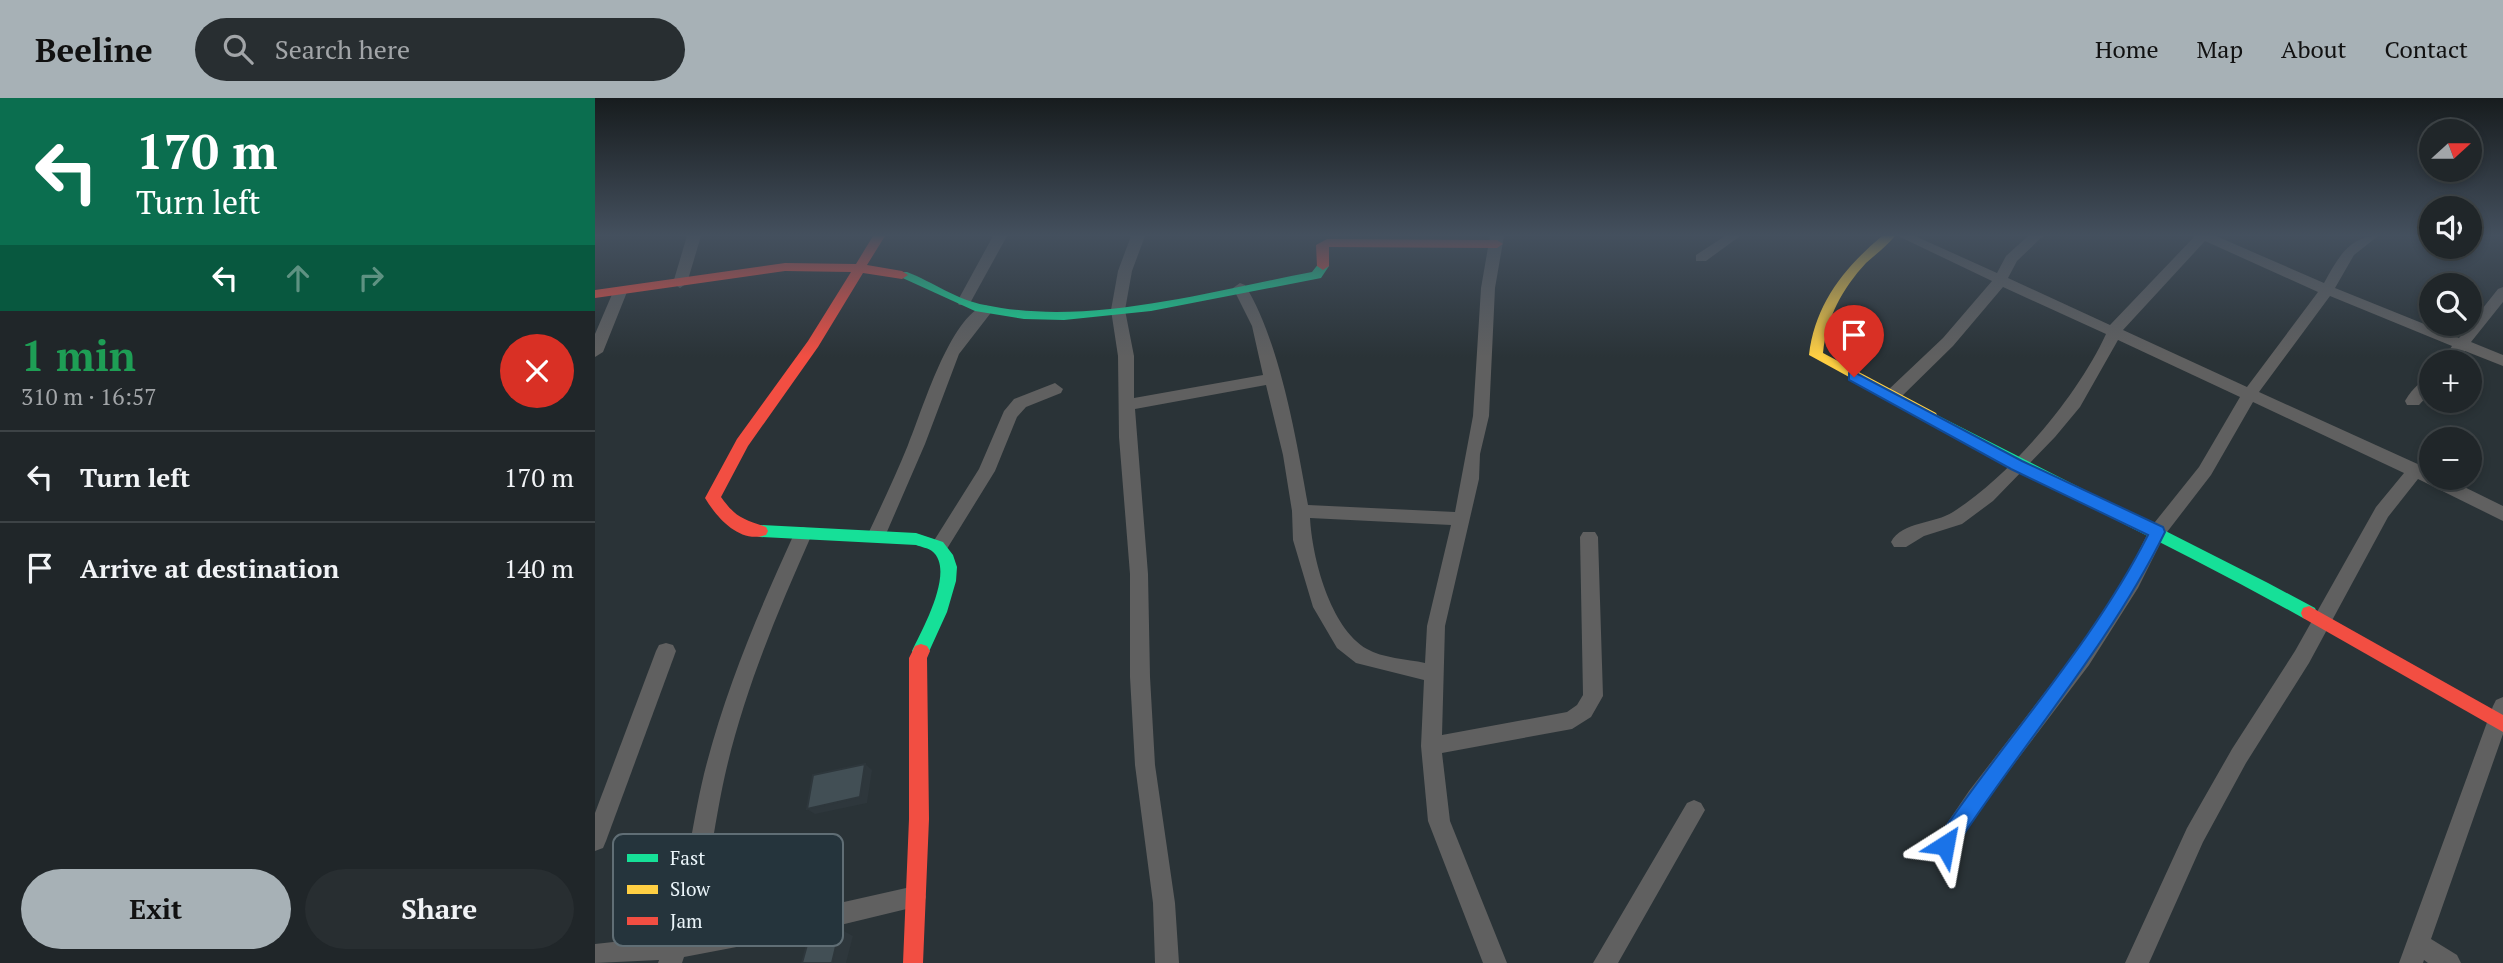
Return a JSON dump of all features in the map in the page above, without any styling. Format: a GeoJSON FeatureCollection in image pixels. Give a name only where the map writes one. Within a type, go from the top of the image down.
{"type":"FeatureCollection","features":[{"type":"Feature","properties":{"kind":"street"},"geometry":{"type":"LineString","coordinates":[[680,282],[682,276]]}},
{"type":"Feature","properties":{"kind":"street"},"geometry":{"type":"LineString","coordinates":[[595,294],[719,276]]}},
{"type":"Feature","properties":{"kind":"street"},"geometry":{"type":"LineString","coordinates":[[854,276],[811,347],[754,425],[722,475],[713,498],[730,522],[747,530],[803,534],[877,534],[916,539],[939,547],[949,562],[949,583],[918,658],[919,818],[913,963]]}},
{"type":"Feature","properties":{"kind":"street"},"geometry":{"type":"LineString","coordinates":[[908,276],[986,310],[1057,316],[1118,310],[1304,276]]}},
{"type":"Feature","properties":{"kind":"street"},"geometry":{"type":"LineString","coordinates":[[964,302],[978,276]]}},
{"type":"Feature","properties":{"kind":"street"},"geometry":{"type":"LineString","coordinates":[[1124,276],[1118,310],[1126,356],[1129,480],[1139,575],[1140,677],[1145,765],[1164,903],[1167,963]]}},
{"type":"Feature","properties":{"kind":"street"},"geometry":{"type":"LineString","coordinates":[[1490,276],[1481,416],[1436,626],[1431,746],[1439,821],[1495,963]]}},
{"type":"Feature","properties":{"kind":"street"},"geometry":{"type":"LineString","coordinates":[[1847,276],[1815,346],[1816,355],[1823,361],[1893,395],[2016,465],[2157,532],[2270,591],[2321,622],[2501,717],[2414,953],[2449,963]]}},
{"type":"Feature","properties":{"kind":"street"},"geometry":{"type":"LineString","coordinates":[[1987,276],[2419,472]]}},
{"type":"Feature","properties":{"kind":"street"},"geometry":{"type":"LineString","coordinates":[[1893,395],[1948,342],[2002,276]]}},
{"type":"Feature","properties":{"kind":"street"},"geometry":{"type":"LineString","coordinates":[[1900,542],[1918,531],[1956,519],[1970,510],[2016,465],[2074,403],[2102,359],[2113,333],[2128,312],[2164,276]]}},
{"type":"Feature","properties":{"kind":"street"},"geometry":{"type":"LineString","coordinates":[[2297,276],[2503,362]]}},
{"type":"Feature","properties":{"kind":"street"},"geometry":{"type":"LineString","coordinates":[[1945,845],[1976,798],[2082,659],[2132,583],[2157,532],[2205,471],[2249,395],[2334,276]]}},
{"type":"Feature","properties":{"kind":"street"},"geometry":{"type":"LineString","coordinates":[[1240,288],[1259,326],[1301,511],[1302,540],[1319,602],[1344,642],[1363,657],[1432,673]]}},
{"type":"Feature","properties":{"kind":"street"},"geometry":{"type":"LineString","coordinates":[[595,352],[620,292]]}},
{"type":"Feature","properties":{"kind":"street"},"geometry":{"type":"LineString","coordinates":[[2459,350],[2503,292]]}},
{"type":"Feature","properties":{"kind":"street"},"geometry":{"type":"LineString","coordinates":[[877,534],[924,429],[941,372],[966,329],[986,310]]}},
{"type":"Feature","properties":{"kind":"street"},"geometry":{"type":"LineString","coordinates":[[1126,404],[1271,379]]}},
{"type":"Feature","properties":{"kind":"street"},"geometry":{"type":"LineString","coordinates":[[939,547],[987,471],[1010,415],[1020,403],[1055,389]]}},
{"type":"Feature","properties":{"kind":"street"},"geometry":{"type":"LineString","coordinates":[[2413,401],[2419,395]]}},
{"type":"Feature","properties":{"kind":"street"},"geometry":{"type":"LineString","coordinates":[[2137,963],[2195,835],[2239,756],[2321,622],[2382,512],[2419,481]]}},
{"type":"Feature","properties":{"kind":"street"},"geometry":{"type":"LineString","coordinates":[[2456,490],[2503,514]]}},
{"type":"Feature","properties":{"kind":"street"},"geometry":{"type":"LineString","coordinates":[[1301,511],[1461,519]]}},
{"type":"Feature","properties":{"kind":"street"},"geometry":{"type":"LineString","coordinates":[[703,834],[733,705],[755,639],[803,534]]}},
{"type":"Feature","properties":{"kind":"street"},"geometry":{"type":"LineString","coordinates":[[1431,746],[1572,720],[1584,711],[1594,696],[1589,537]]}},
{"type":"Feature","properties":{"kind":"street"},"geometry":{"type":"LineString","coordinates":[[595,841],[666,651]]}},
{"type":"Feature","properties":{"kind":"street"},"geometry":{"type":"LineString","coordinates":[[1605,963],[1694,810]]}},
{"type":"Feature","properties":{"kind":"street"},"geometry":{"type":"LineString","coordinates":[[843,914],[915,897]]}},
{"type":"Feature","properties":{"kind":"street"},"geometry":{"type":"LineString","coordinates":[[595,956],[672,956],[712,946]]}},
{"type":"Feature","properties":{"kind":"building"},"geometry":{"type":"Polygon","coordinates":[[[865,764],[860,797],[807,809],[813,775],[865,764]]]}},
{"type":"Feature","properties":{"kind":"building"},"geometry":{"type":"Polygon","coordinates":[[[807,946],[836,946],[832,963],[802,963],[807,946]]]}},
{"type":"Feature","properties":{"kind":"traffic: fast"},"geometry":{"type":"LineString","coordinates":[[906,276],[975,307],[1024,315],[1107,312],[1194,299],[1309,276]]}},
{"type":"Feature","properties":{"kind":"traffic: fast"},"geometry":{"type":"LineString","coordinates":[[1931,417],[2309,613]]}},
{"type":"Feature","properties":{"kind":"traffic: fast"},"geometry":{"type":"LineString","coordinates":[[760,531],[916,539],[937,546],[945,555],[949,567],[948,581],[921,651]]}},
{"type":"Feature","properties":{"kind":"traffic: slow"},"geometry":{"type":"LineString","coordinates":[[1848,276],[1823,319],[1816,355],[1931,417]]}},
{"type":"Feature","properties":{"kind":"traffic: jam"},"geometry":{"type":"LineString","coordinates":[[595,294],[719,276]]}},
{"type":"Feature","properties":{"kind":"traffic: jam"},"geometry":{"type":"LineString","coordinates":[[760,531],[744,528],[732,521],[713,498],[742,443],[813,344],[854,276]]}},
{"type":"Feature","properties":{"kind":"traffic: jam"},"geometry":{"type":"LineString","coordinates":[[2309,613],[2503,724]]}},
{"type":"Feature","properties":{"kind":"traffic: jam"},"geometry":{"type":"LineString","coordinates":[[913,963],[919,819],[918,658],[921,651]]}},
{"type":"Feature","properties":{"kind":"route"},"geometry":{"type":"LineString","coordinates":[[1854,377],[1893,395],[2016,465],[2157,532],[2132,583],[2082,659],[1976,798],[1945,845]]}}]}
